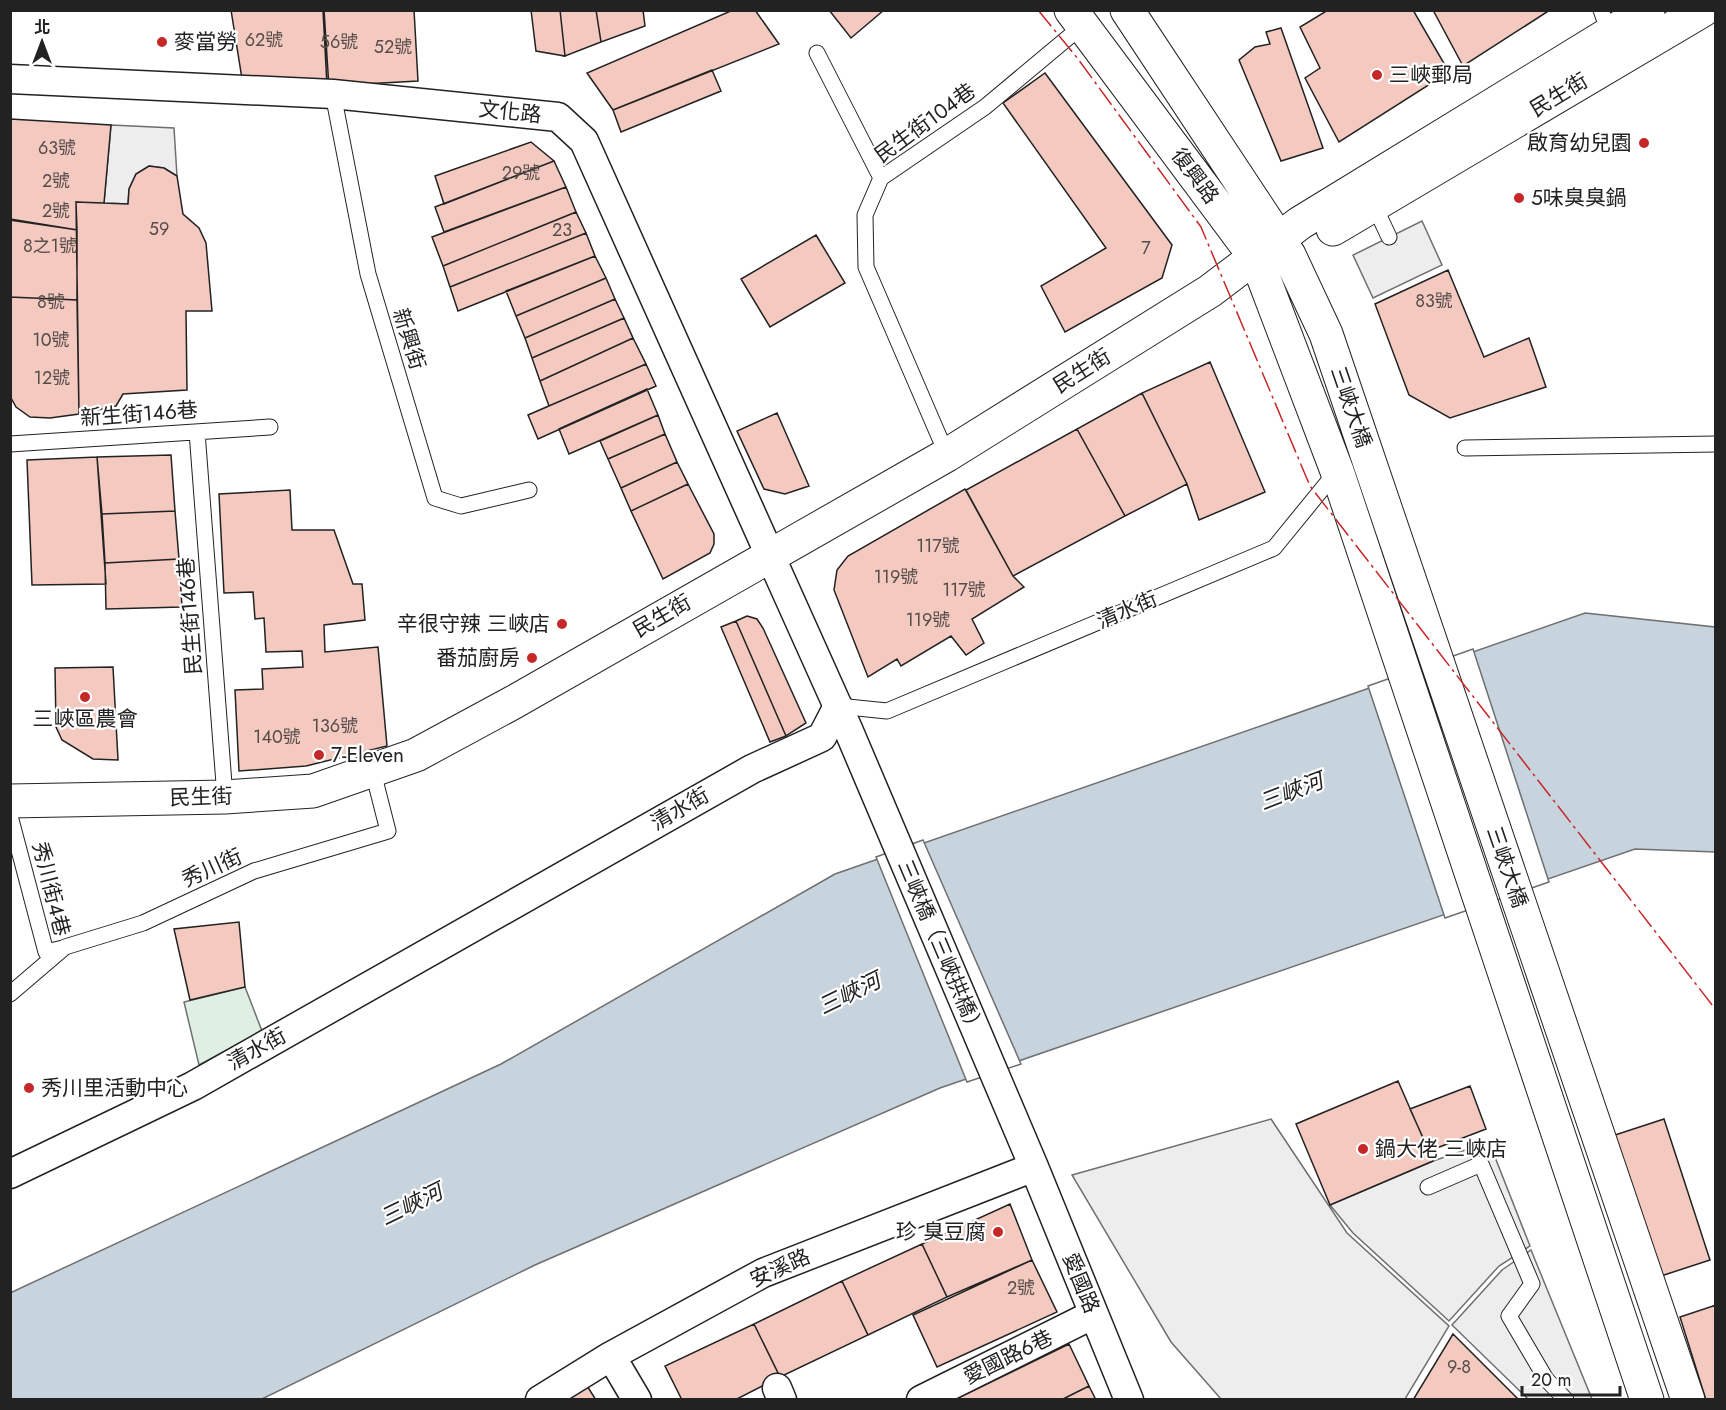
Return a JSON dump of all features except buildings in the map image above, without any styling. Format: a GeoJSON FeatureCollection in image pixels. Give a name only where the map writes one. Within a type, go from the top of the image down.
{"type":"FeatureCollection","features":[{"type":"Feature","properties":{"kind":"main road","name":"復興路"},"geometry":{"type":"LineString","coordinates":[[1127,10],[1326,334]]}},
{"type":"Feature","properties":{"kind":"main road","name":"民生街"},"geometry":{"type":"LineString","coordinates":[[10,801],[225,797],[313,791],[417,755],[947,455],[1275,250],[1648,10]]}},
{"type":"Feature","properties":{"kind":"main road","name":"民生街"},"geometry":{"type":"LineString","coordinates":[[1275,250],[1374,205],[1610,35],[1703,10]]}},
{"type":"Feature","properties":{"kind":"main road","name":"復興路"},"geometry":{"type":"LineString","coordinates":[[1076,18],[1275,250],[1293,356]]}},
{"type":"Feature","properties":{"kind":"main road","name":"三峽大橋"},"geometry":{"type":"LineString","coordinates":[[1326,334],[1688,1400]]}},
{"type":"Feature","properties":{"kind":"main road","name":"三峽大橋"},"geometry":{"type":"LineString","coordinates":[[1293,356],[1337,471],[1647,1400]]}},
{"type":"Feature","properties":{"kind":"street","name":"文化路"},"geometry":{"type":"LineString","coordinates":[[10,79],[333,94],[558,117],[584,141],[843,717]]}},
{"type":"Feature","properties":{"kind":"street","name":"三峽橋（三峽拱橋）"},"geometry":{"type":"LineString","coordinates":[[843,717],[1034,1167]]}},
{"type":"Feature","properties":{"kind":"street","name":"清水街"},"geometry":{"type":"LineString","coordinates":[[11,1173],[193,1086],[752,769],[822,738],[843,717]]}},
{"type":"Feature","properties":{"kind":"street","name":"愛國路"},"geometry":{"type":"LineString","coordinates":[[1034,1167],[1129,1400]]}},
{"type":"Feature","properties":{"kind":"street","name":"安溪路"},"geometry":{"type":"LineString","coordinates":[[540,1400],[611,1356],[763,1273],[1034,1167]]}},
{"type":"Feature","properties":{"kind":"street","name":"愛國路6巷"},"geometry":{"type":"LineString","coordinates":[[921,1400],[1094,1314]]}},
{"type":"Feature","properties":{"kind":"street"},"geometry":{"type":"LineString","coordinates":[[611,1356],[637,1400]]}},
{"type":"Feature","properties":{"kind":"lane","name":"民生街104巷"},"geometry":{"type":"LineString","coordinates":[[947,455],[866,267],[865,215],[881,178],[985,107],[1076,18]]}},
{"type":"Feature","properties":{"kind":"lane"},"geometry":{"type":"LineString","coordinates":[[817,53],[881,178]]}},
{"type":"Feature","properties":{"kind":"lane","name":"新興街"},"geometry":{"type":"LineString","coordinates":[[333,94],[368,274],[435,498],[461,506],[529,490]]}},
{"type":"Feature","properties":{"kind":"lane"},"geometry":{"type":"LineString","coordinates":[[1374,205],[1389,237]]}},
{"type":"Feature","properties":{"kind":"lane","name":"新生街146巷"},"geometry":{"type":"LineString","coordinates":[[10,444],[270,427]]}},
{"type":"Feature","properties":{"kind":"lane","name":"民生街146巷"},"geometry":{"type":"LineString","coordinates":[[196,432],[225,797]]}},
{"type":"Feature","properties":{"kind":"lane"},"geometry":{"type":"LineString","coordinates":[[1465,448],[1716,444]]}},
{"type":"Feature","properties":{"kind":"lane","name":"清水街"},"geometry":{"type":"LineString","coordinates":[[843,717],[887,711],[1274,548],[1337,471]]}},
{"type":"Feature","properties":{"kind":"lane","name":"秀川街"},"geometry":{"type":"LineString","coordinates":[[10,994],[65,947],[143,923],[254,871],[388,831],[373,772]]}},
{"type":"Feature","properties":{"kind":"lane","name":"秀川街4巷"},"geometry":{"type":"LineString","coordinates":[[10,816],[45,952],[65,947]]}},
{"type":"Feature","properties":{"kind":"lane"},"geometry":{"type":"LineString","coordinates":[[1428,1187],[1481,1164],[1532,1284],[1509,1316],[1546,1378],[1566,1400]]}},
{"type":"Feature","properties":{"kind":"green space"},"geometry":{"type":"Polygon","coordinates":[[[245,987],[262,1031],[199,1065],[184,1002],[245,987]]]}},
{"type":"Feature","properties":{"kind":"shaded area"},"geometry":{"type":"Polygon","coordinates":[[[111,125],[174,128],[177,176],[164,168],[149,166],[136,174],[129,189],[128,204],[104,203],[111,125]]]}},
{"type":"Feature","properties":{"kind":"shaded area"},"geometry":{"type":"Polygon","coordinates":[[[1422,221],[1442,265],[1373,298],[1353,255],[1422,221]]]}},
{"type":"Feature","properties":{"kind":"shaded area"},"geometry":{"type":"Polygon","coordinates":[[[1271,1119],[1347,1233],[1449,1326],[1405,1399],[1221,1399],[1171,1342],[1072,1175],[1271,1119]]]}},
{"type":"Feature","properties":{"kind":"shaded area"},"geometry":{"type":"Polygon","coordinates":[[[1489,1142],[1530,1246],[1499,1266],[1449,1321],[1353,1233],[1330,1205],[1433,1161],[1489,1142]]]}},
{"type":"Feature","properties":{"kind":"shaded area"},"geometry":{"type":"Polygon","coordinates":[[[1531,1250],[1592,1399],[1528,1399],[1452,1325],[1502,1270],[1531,1250]]]}},
{"type":"Feature","properties":{"kind":"water","name":"三峽河"},"geometry":{"type":"Polygon","coordinates":[[[1585,613],[1715,627],[1715,852],[1635,849],[940,1088],[535,1265],[262,1399],[11,1399],[10,1293],[501,1064],[835,874],[1585,613]]]}},
{"type":"Feature","properties":{"kind":"pier"},"geometry":{"type":"Polygon","coordinates":[[[1473,649],[1549,882],[1445,918],[1368,686],[1473,649]]]}},
{"type":"Feature","properties":{"kind":"pier"},"geometry":{"type":"Polygon","coordinates":[[[923,840],[1021,1064],[967,1082],[876,857],[923,840]]]}},
{"type":"Feature","properties":{"kind":"power"},"geometry":{"type":"LineString","coordinates":[[1038,10],[1078,59],[1201,227],[1310,486],[1716,1010]]}},
{"type":"Feature","properties":{"kind":"place","name":"麥當勞"},"geometry":{"type":"Point","coordinates":[162,42]}},
{"type":"Feature","properties":{"kind":"place","name":"三峽郵局"},"geometry":{"type":"Point","coordinates":[1377,75]}},
{"type":"Feature","properties":{"kind":"place","name":"啟育幼兒園"},"geometry":{"type":"Point","coordinates":[1644,143]}},
{"type":"Feature","properties":{"kind":"place","name":"5味臭臭鍋"},"geometry":{"type":"Point","coordinates":[1519,198]}},
{"type":"Feature","properties":{"kind":"place","name":"辛很守辣 三峽店"},"geometry":{"type":"Point","coordinates":[562,624]}},
{"type":"Feature","properties":{"kind":"place","name":"番茄廚房"},"geometry":{"type":"Point","coordinates":[532,658]}},
{"type":"Feature","properties":{"kind":"place","name":"三峽區農會"},"geometry":{"type":"Point","coordinates":[85,697]}},
{"type":"Feature","properties":{"kind":"place","name":"7-Eleven"},"geometry":{"type":"Point","coordinates":[319,755]}},
{"type":"Feature","properties":{"kind":"place","name":"秀川里活動中心"},"geometry":{"type":"Point","coordinates":[29,1088]}},
{"type":"Feature","properties":{"kind":"place","name":"鍋大佬 三峽店"},"geometry":{"type":"Point","coordinates":[1363,1149]}},
{"type":"Feature","properties":{"kind":"place","name":"珍 臭豆腐"},"geometry":{"type":"Point","coordinates":[998,1232]}}]}
